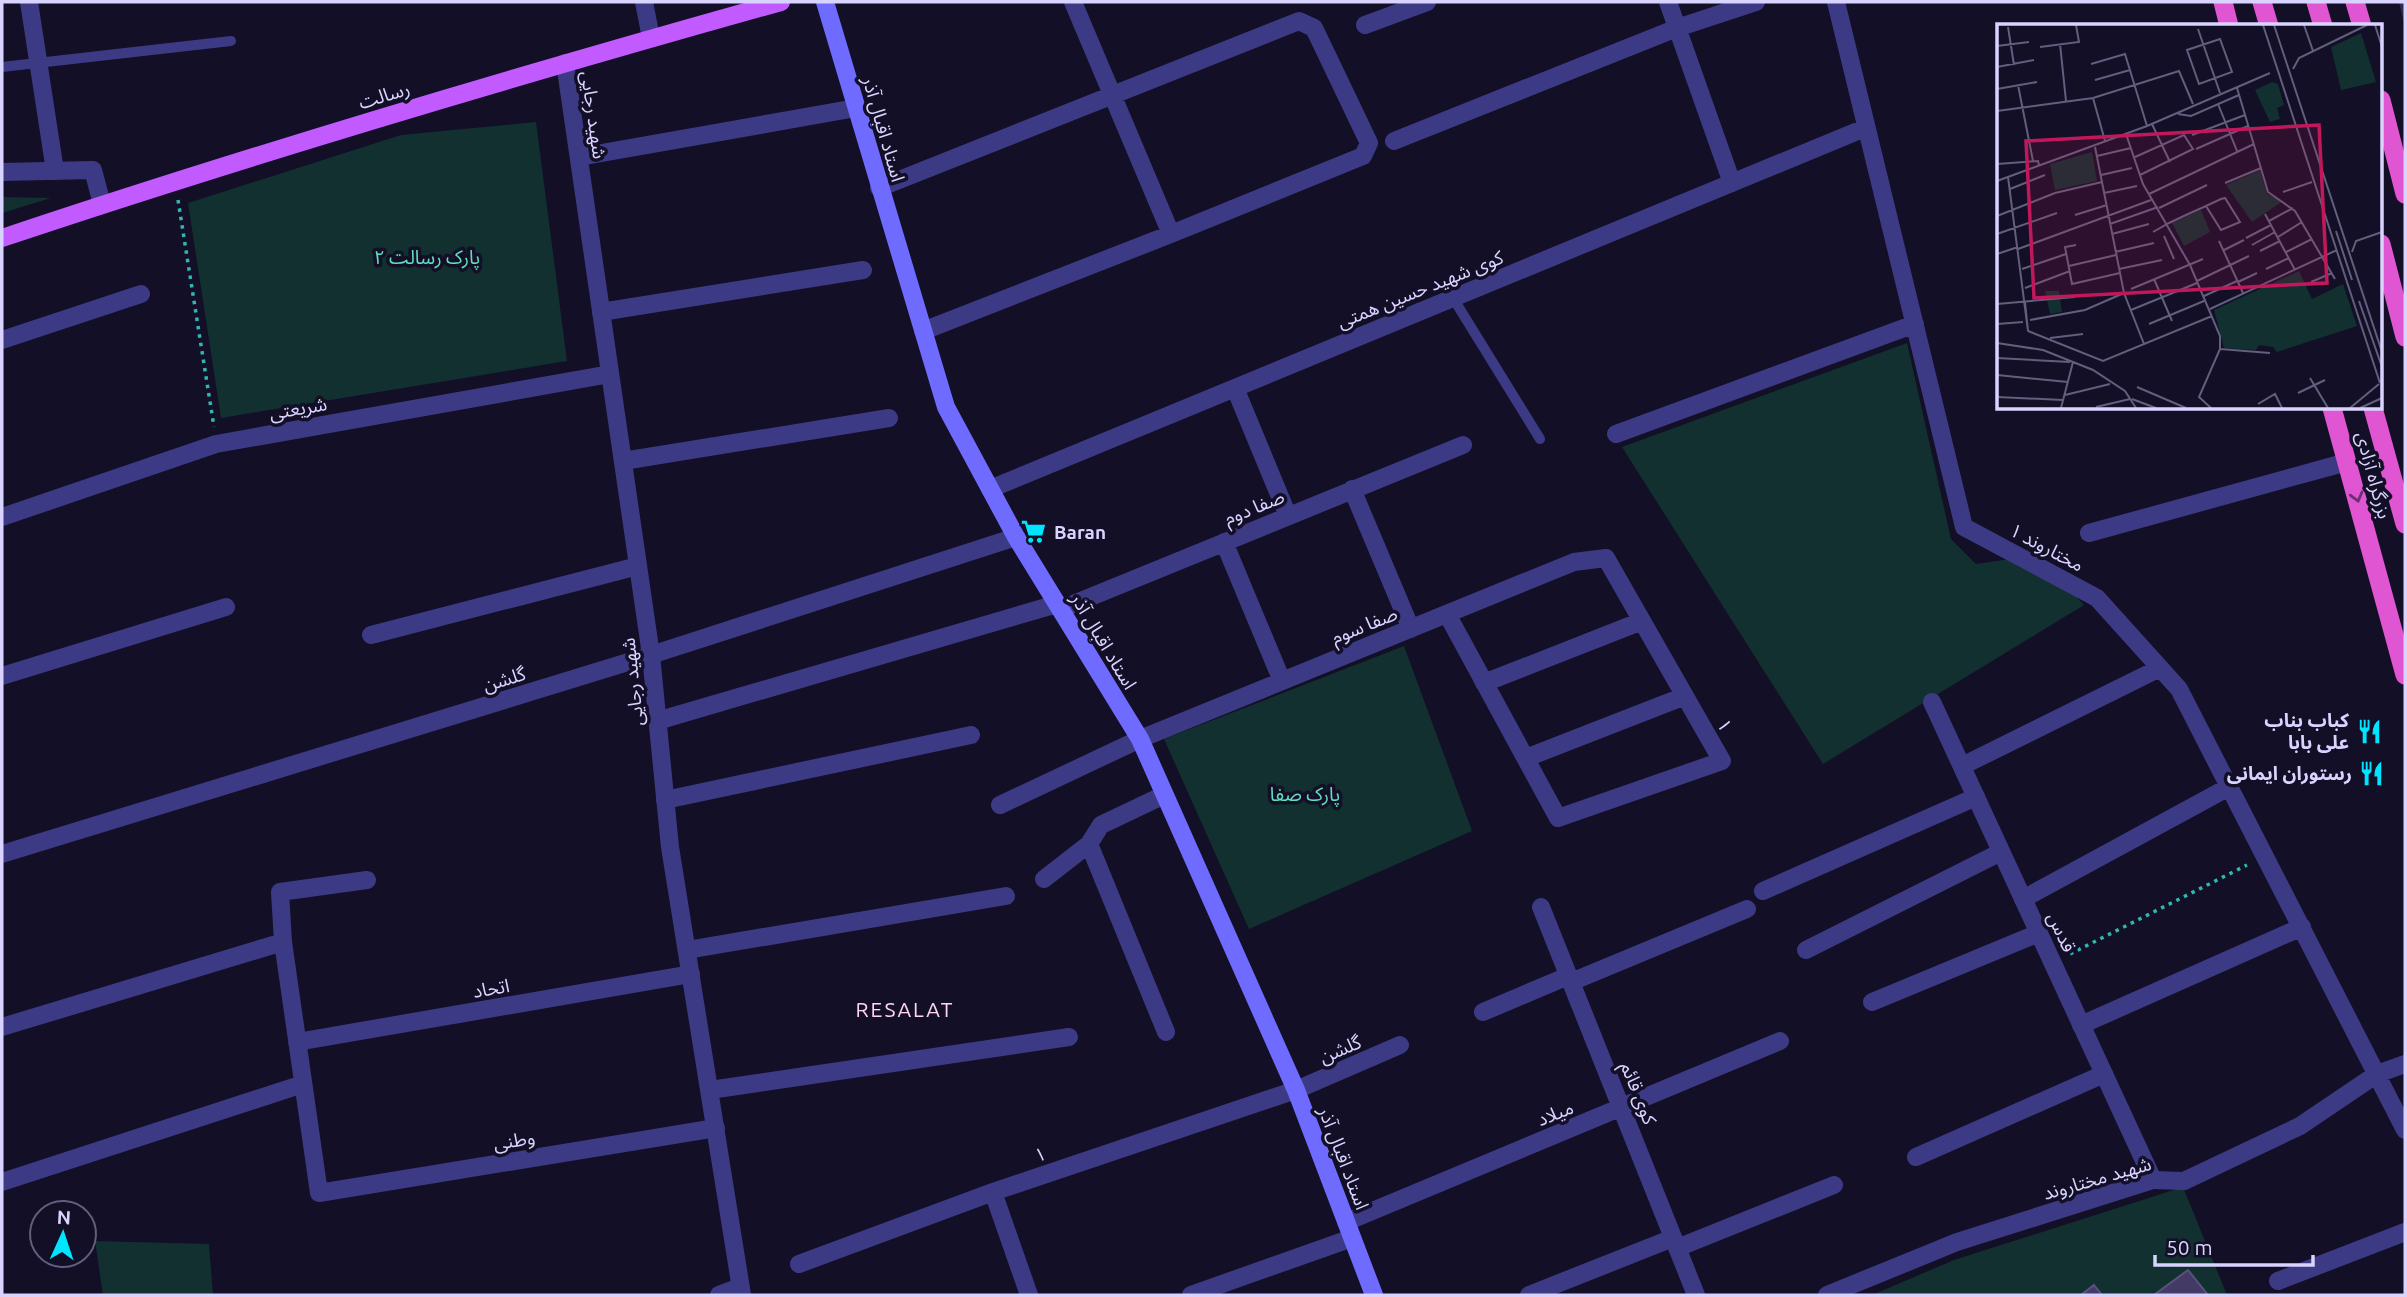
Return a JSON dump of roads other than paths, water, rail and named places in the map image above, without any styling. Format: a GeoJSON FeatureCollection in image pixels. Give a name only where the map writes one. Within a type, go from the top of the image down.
{"type":"FeatureCollection","features":[{"type":"Feature","properties":{"kind":"highway"},"geometry":{"type":"LineString","coordinates":[[2223,2],[2228,24]]}},
{"type":"Feature","properties":{"kind":"highway"},"geometry":{"type":"LineString","coordinates":[[2262,2],[2268,24]]}},
{"type":"Feature","properties":{"kind":"highway"},"geometry":{"type":"LineString","coordinates":[[2316,2],[2322,24]]}},
{"type":"Feature","properties":{"kind":"highway"},"geometry":{"type":"LineString","coordinates":[[2355,2],[2361,24]]}},
{"type":"Feature","properties":{"kind":"highway"},"geometry":{"type":"LineString","coordinates":[[2382,104],[2405,194]]}},
{"type":"Feature","properties":{"kind":"highway"},"geometry":{"type":"LineString","coordinates":[[2382,248],[2405,337]]}},
{"type":"Feature","properties":{"kind":"highway","name":"بزرگراه آزادی"},"geometry":{"type":"LineString","coordinates":[[2333,410],[2405,675]]}},
{"type":"Feature","properties":{"kind":"highway"},"geometry":{"type":"LineString","coordinates":[[2375,410],[2405,524]]}},
{"type":"Feature","properties":{"kind":"main road","name":"رسالت"},"geometry":{"type":"LineString","coordinates":[[2,238],[175,180],[565,63],[781,2]]}},
{"type":"Feature","properties":{"kind":"main road","name":"استاد اقبال آذر"},"geometry":{"type":"LineString","coordinates":[[825,2],[946,407],[1016,537],[1140,739],[1296,1090],[1374,1295]]}},
{"type":"Feature","properties":{"kind":"street"},"geometry":{"type":"LineString","coordinates":[[29,2],[55,171]]}},
{"type":"Feature","properties":{"kind":"street"},"geometry":{"type":"LineString","coordinates":[[643,2],[651,38]]}},
{"type":"Feature","properties":{"kind":"street"},"geometry":{"type":"LineString","coordinates":[[1073,2],[1171,234]]}},
{"type":"Feature","properties":{"kind":"street"},"geometry":{"type":"LineString","coordinates":[[1365,25],[1427,2]]}},
{"type":"Feature","properties":{"kind":"street"},"geometry":{"type":"LineString","coordinates":[[1668,2],[1732,183]]}},
{"type":"Feature","properties":{"kind":"street"},"geometry":{"type":"LineString","coordinates":[[1394,141],[1677,28],[1756,2]]}},
{"type":"Feature","properties":{"kind":"street","name":"مختاروند ۱"},"geometry":{"type":"LineString","coordinates":[[1836,2],[1964,527],[2097,598],[2179,689],[2405,1130]]}},
{"type":"Feature","properties":{"kind":"street"},"geometry":{"type":"LineString","coordinates":[[879,188],[1112,93],[1299,21],[1314,28],[1369,144],[1363,156],[923,331]]}},
{"type":"Feature","properties":{"kind":"street","name":"شهید رجایی"},"geometry":{"type":"LineString","coordinates":[[565,63],[651,655],[670,847],[741,1291]]}},
{"type":"Feature","properties":{"kind":"street"},"geometry":{"type":"LineString","coordinates":[[579,157],[856,108]]}},
{"type":"Feature","properties":{"kind":"street","name":"کوی شهید حسین همتی"},"geometry":{"type":"LineString","coordinates":[[990,489],[1865,128]]}},
{"type":"Feature","properties":{"kind":"street"},"geometry":{"type":"LineString","coordinates":[[2,172],[93,170],[102,204]]}},
{"type":"Feature","properties":{"kind":"street"},"geometry":{"type":"LineString","coordinates":[[601,312],[863,270]]}},
{"type":"Feature","properties":{"kind":"street"},"geometry":{"type":"LineString","coordinates":[[2,340],[141,293]]}},
{"type":"Feature","properties":{"kind":"street"},"geometry":{"type":"LineString","coordinates":[[1616,434],[1915,324]]}},
{"type":"Feature","properties":{"kind":"street","name":"شریعتی"},"geometry":{"type":"LineString","coordinates":[[2,517],[216,444],[610,374]]}},
{"type":"Feature","properties":{"kind":"street"},"geometry":{"type":"LineString","coordinates":[[1234,388],[1287,516]]}},
{"type":"Feature","properties":{"kind":"street"},"geometry":{"type":"LineString","coordinates":[[623,461],[889,418]]}},
{"type":"Feature","properties":{"kind":"street","name":"صفا دوم"},"geometry":{"type":"LineString","coordinates":[[657,721],[1059,606],[1463,445]]}},
{"type":"Feature","properties":{"kind":"street"},"geometry":{"type":"LineString","coordinates":[[2089,533],[2347,462]]}},
{"type":"Feature","properties":{"kind":"street"},"geometry":{"type":"LineString","coordinates":[[1352,489],[1411,629]]}},
{"type":"Feature","properties":{"kind":"street","name":"گلشن"},"geometry":{"type":"LineString","coordinates":[[2,854],[651,655],[1016,537]]}},
{"type":"Feature","properties":{"kind":"street"},"geometry":{"type":"LineString","coordinates":[[1224,542],[1282,681]]}},
{"type":"Feature","properties":{"kind":"street","name":"صفا سوم"},"geometry":{"type":"LineString","coordinates":[[1000,805],[1140,739],[1282,681],[1574,562],[1606,558]]}},
{"type":"Feature","properties":{"kind":"street","name":"۱"},"geometry":{"type":"LineString","coordinates":[[1526,758],[1558,818],[1722,761],[1606,558]]}},
{"type":"Feature","properties":{"kind":"street"},"geometry":{"type":"LineString","coordinates":[[371,635],[638,566]]}},
{"type":"Feature","properties":{"kind":"street"},"geometry":{"type":"LineString","coordinates":[[2,676],[226,607]]}},
{"type":"Feature","properties":{"kind":"street"},"geometry":{"type":"LineString","coordinates":[[1447,614],[1526,758],[1685,696]]}},
{"type":"Feature","properties":{"kind":"street"},"geometry":{"type":"LineString","coordinates":[[1484,683],[1642,621]]}},
{"type":"Feature","properties":{"kind":"street"},"geometry":{"type":"LineString","coordinates":[[1962,766],[2160,668]]}},
{"type":"Feature","properties":{"kind":"street","name":"قدس"},"geometry":{"type":"LineString","coordinates":[[1932,702],[2153,1180]]}},
{"type":"Feature","properties":{"kind":"street"},"geometry":{"type":"LineString","coordinates":[[665,800],[971,735]]}},
{"type":"Feature","properties":{"kind":"street"},"geometry":{"type":"LineString","coordinates":[[2023,899],[2229,787]]}},
{"type":"Feature","properties":{"kind":"street"},"geometry":{"type":"LineString","coordinates":[[1044,878],[1089,844],[1101,825],[1164,795]]}},
{"type":"Feature","properties":{"kind":"street"},"geometry":{"type":"LineString","coordinates":[[1763,891],[1976,797]]}},
{"type":"Feature","properties":{"kind":"street"},"geometry":{"type":"LineString","coordinates":[[1089,844],[1166,1032]]}},
{"type":"Feature","properties":{"kind":"street"},"geometry":{"type":"LineString","coordinates":[[1806,950],[2001,852]]}},
{"type":"Feature","properties":{"kind":"street"},"geometry":{"type":"LineString","coordinates":[[2,1182],[303,1084],[283,942],[280,892],[367,880]]}},
{"type":"Feature","properties":{"kind":"street"},"geometry":{"type":"LineString","coordinates":[[687,950],[1006,896]]}},
{"type":"Feature","properties":{"kind":"street","name":"کوی قائم"},"geometry":{"type":"LineString","coordinates":[[1541,907],[1696,1295]]}},
{"type":"Feature","properties":{"kind":"street"},"geometry":{"type":"LineString","coordinates":[[1483,1013],[1747,909]]}},
{"type":"Feature","properties":{"kind":"street"},"geometry":{"type":"LineString","coordinates":[[2081,1025],[2302,927]]}},
{"type":"Feature","properties":{"kind":"street"},"geometry":{"type":"LineString","coordinates":[[1872,1002],[2039,933]]}},
{"type":"Feature","properties":{"kind":"street"},"geometry":{"type":"LineString","coordinates":[[2,1027],[283,942]]}},
{"type":"Feature","properties":{"kind":"street","name":"اتحاد"},"geometry":{"type":"LineString","coordinates":[[297,1042],[691,974]]}},
{"type":"Feature","properties":{"kind":"street"},"geometry":{"type":"LineString","coordinates":[[710,1090],[1069,1037]]}},
{"type":"Feature","properties":{"kind":"street","name":"میلاد"},"geometry":{"type":"LineString","coordinates":[[1191,1295],[1349,1230],[1780,1041]]}},
{"type":"Feature","properties":{"kind":"street","name":"گلشن"},"geometry":{"type":"LineString","coordinates":[[1296,1090],[1401,1045]]}},
{"type":"Feature","properties":{"kind":"street","name":"شهید مختاروند"},"geometry":{"type":"LineString","coordinates":[[1827,1295],[1956,1242],[2153,1180],[2184,1181],[2300,1125],[2377,1074],[2405,1064]]}},
{"type":"Feature","properties":{"kind":"street"},"geometry":{"type":"LineString","coordinates":[[1916,1157],[2104,1074]]}},
{"type":"Feature","properties":{"kind":"street","name":"وطنی"},"geometry":{"type":"LineString","coordinates":[[303,1084],[319,1193],[716,1128]]}},
{"type":"Feature","properties":{"kind":"street","name":"۱"},"geometry":{"type":"LineString","coordinates":[[799,1264],[993,1192],[1296,1090]]}},
{"type":"Feature","properties":{"kind":"street"},"geometry":{"type":"LineString","coordinates":[[1529,1295],[1834,1185]]}},
{"type":"Feature","properties":{"kind":"street"},"geometry":{"type":"LineString","coordinates":[[993,1192],[1029,1295]]}},
{"type":"Feature","properties":{"kind":"street"},"geometry":{"type":"LineString","coordinates":[[2278,1281],[2405,1232]]}},
{"type":"Feature","properties":{"kind":"street"},"geometry":{"type":"LineString","coordinates":[[719,1295],[741,1291]]}},
{"type":"Feature","properties":{"kind":"lane"},"geometry":{"type":"LineString","coordinates":[[2,66],[231,41]]}},
{"type":"Feature","properties":{"kind":"lane"},"geometry":{"type":"LineString","coordinates":[[1453,298],[1541,439]]}},
{"type":"Feature","properties":{"kind":"place","name":"Baran"},"geometry":{"type":"Point","coordinates":[1034,532]}},
{"type":"Feature","properties":{"kind":"place","name":"کباب بناب علی بابا"},"geometry":{"type":"Point","coordinates":[2369,731]}},
{"type":"Feature","properties":{"kind":"place","name":"رستوران ایمانی"},"geometry":{"type":"Point","coordinates":[2372,773]}},
{"type":"Feature","properties":{"kind":"district","name":"RESALAT"},"geometry":{"type":"Point","coordinates":[905,1009]}},
{"type":"Feature","properties":{"kind":"park label","name":"پارک رسالت ۲"},"geometry":{"type":"Point","coordinates":[427,257]}},
{"type":"Feature","properties":{"kind":"park label","name":"پارک صفا"},"geometry":{"type":"Point","coordinates":[1305,794]}}]}
